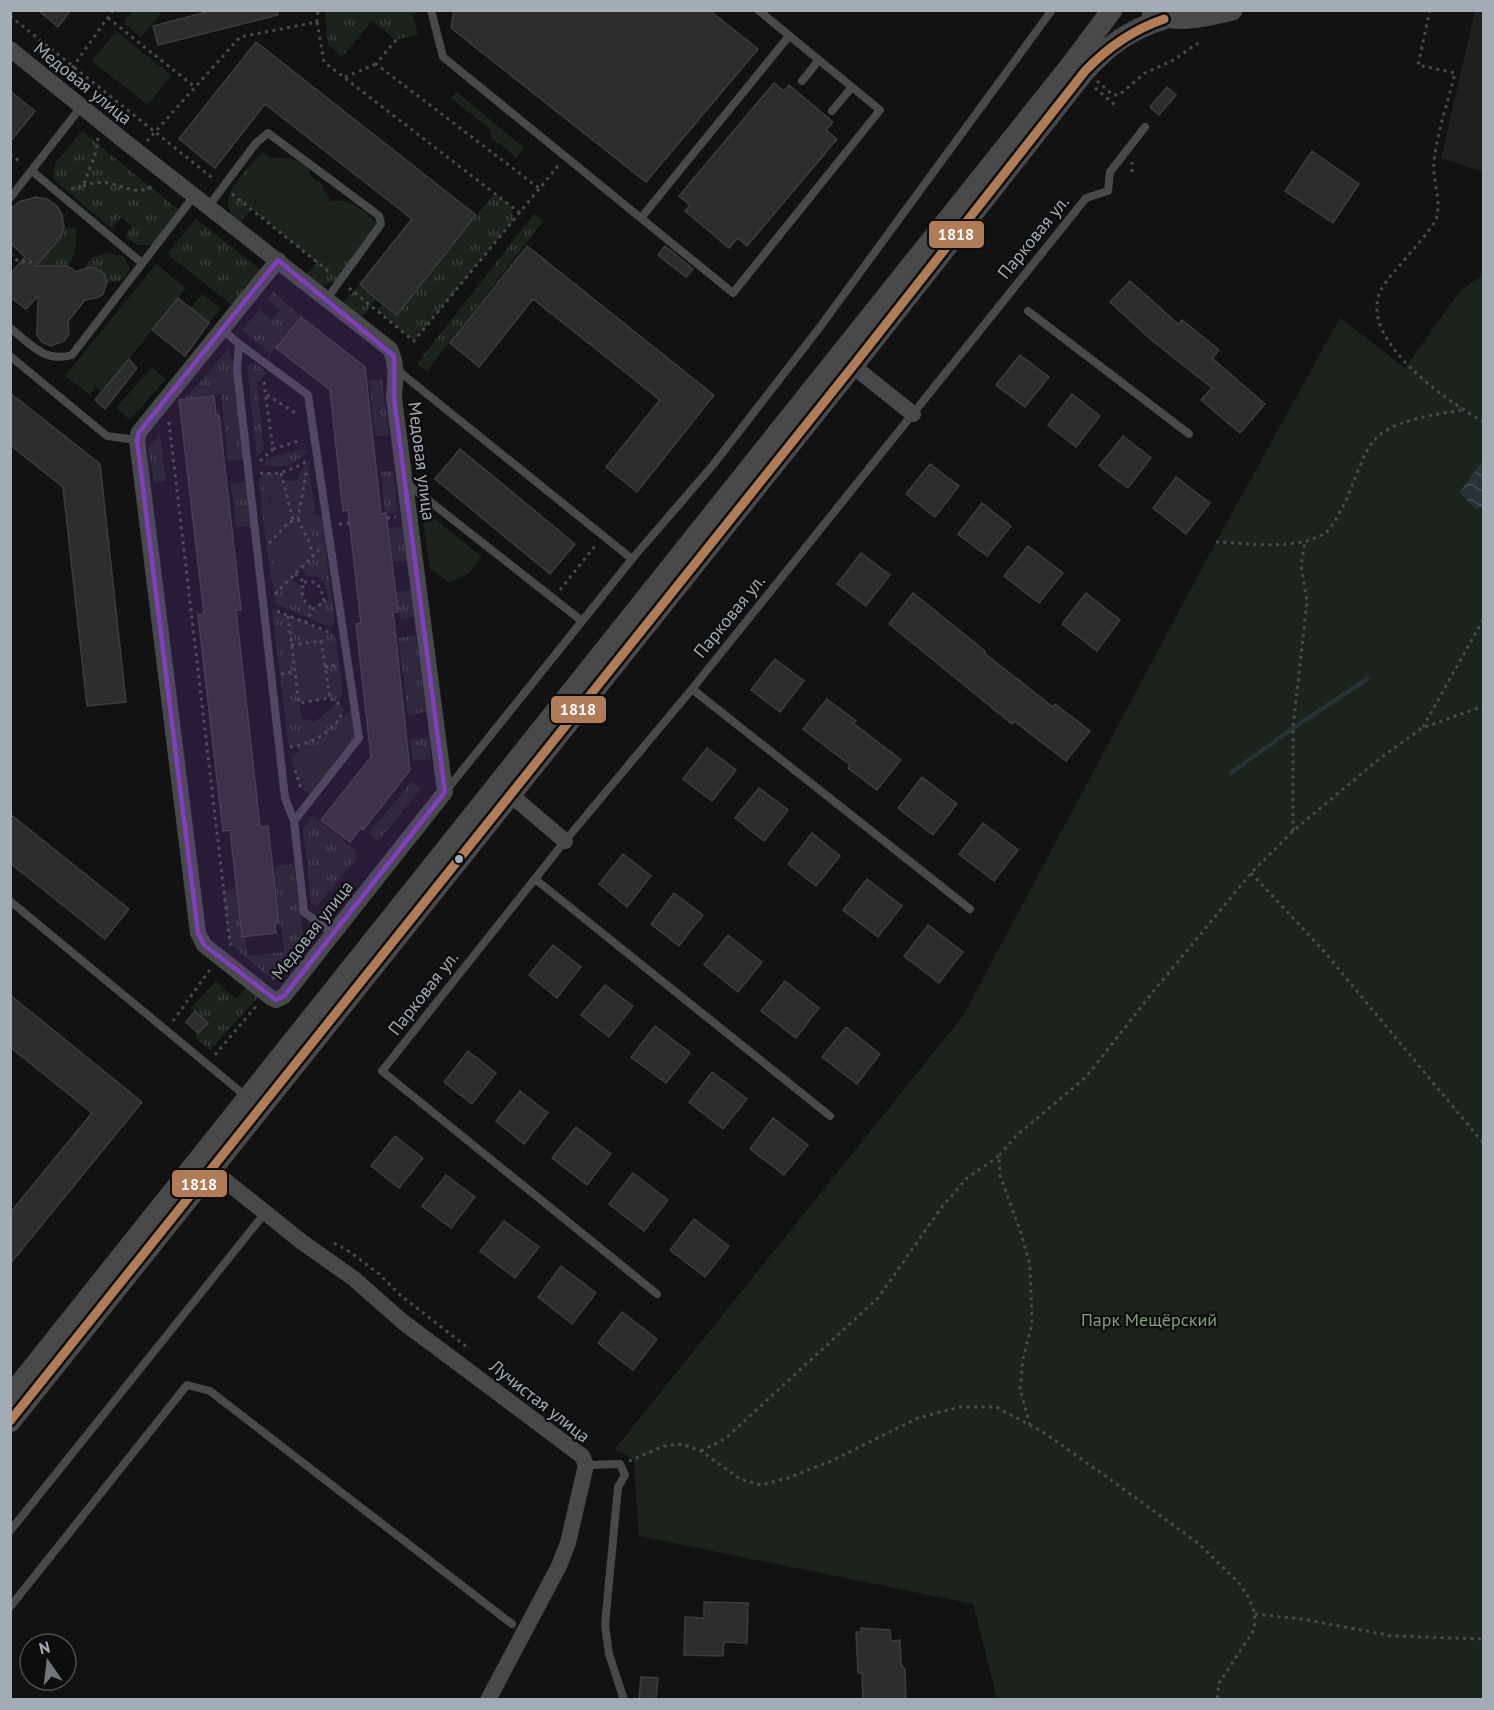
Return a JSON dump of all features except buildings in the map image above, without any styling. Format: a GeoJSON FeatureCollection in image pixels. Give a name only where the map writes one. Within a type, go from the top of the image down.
{"type":"FeatureCollection","features":[{"type":"Feature","properties":{"kind":"street"},"geometry":{"type":"LineString","coordinates":[[10,1396],[1048,94],[1112,10]]}},
{"type":"Feature","properties":{"kind":"street"},"geometry":{"type":"LineString","coordinates":[[10,1422],[853,366],[1085,71],[1118,39],[1145,25],[1155,15],[1192,17],[1232,10]]}},
{"type":"Feature","properties":{"kind":"street","name":"Медовая улица"},"geometry":{"type":"LineString","coordinates":[[10,49],[390,349],[394,362],[394,398],[445,792],[284,996],[271,997]]}},
{"type":"Feature","properties":{"kind":"street"},"geometry":{"type":"LineString","coordinates":[[271,997],[204,945],[198,933],[137,440],[139,432],[160,405],[278,260]]}},
{"type":"Feature","properties":{"kind":"street"},"geometry":{"type":"LineString","coordinates":[[853,366],[913,414]]}},
{"type":"Feature","properties":{"kind":"street"},"geometry":{"type":"LineString","coordinates":[[511,795],[565,841]]}},
{"type":"Feature","properties":{"kind":"street","name":"Лучистая улица"},"geometry":{"type":"LineString","coordinates":[[212,1170],[265,1213],[353,1278],[403,1322],[582,1456],[586,1465],[568,1543],[559,1566],[488,1700]]}},
{"type":"Feature","properties":{"kind":"lane"},"geometry":{"type":"LineString","coordinates":[[431,10],[443,57],[733,293],[880,110],[758,10]]}},
{"type":"Feature","properties":{"kind":"lane"},"geometry":{"type":"LineString","coordinates":[[445,792],[582,621],[712,465],[820,327],[1052,10]]}},
{"type":"Feature","properties":{"kind":"lane"},"geometry":{"type":"LineString","coordinates":[[641,218],[789,36]]}},
{"type":"Feature","properties":{"kind":"lane"},"geometry":{"type":"LineString","coordinates":[[802,81],[819,60]]}},
{"type":"Feature","properties":{"kind":"lane"},"geometry":{"type":"LineString","coordinates":[[832,111],[852,87]]}},
{"type":"Feature","properties":{"kind":"lane"},"geometry":{"type":"LineString","coordinates":[[10,198],[81,107]]}},
{"type":"Feature","properties":{"kind":"lane","name":"Парковая ул."},"geometry":{"type":"LineString","coordinates":[[657,1294],[382,1071],[565,841],[692,689],[1086,198],[1108,191],[1110,172],[1145,127]]}},
{"type":"Feature","properties":{"kind":"lane"},"geometry":{"type":"LineString","coordinates":[[208,207],[256,142],[268,133],[374,212],[379,216],[381,224],[326,300]]}},
{"type":"Feature","properties":{"kind":"lane"},"geometry":{"type":"LineString","coordinates":[[32,171],[142,263]]}},
{"type":"Feature","properties":{"kind":"lane"},"geometry":{"type":"LineString","coordinates":[[10,328],[47,357],[61,358],[72,355],[194,196]]}},
{"type":"Feature","properties":{"kind":"lane"},"geometry":{"type":"LineString","coordinates":[[1028,311],[1189,434]]}},
{"type":"Feature","properties":{"kind":"lane"},"geometry":{"type":"LineString","coordinates":[[222,328],[239,344],[308,395],[359,738],[294,821]]}},
{"type":"Feature","properties":{"kind":"lane"},"geometry":{"type":"LineString","coordinates":[[239,344],[237,370],[285,798],[294,821],[304,912],[333,934]]}},
{"type":"Feature","properties":{"kind":"lane"},"geometry":{"type":"LineString","coordinates":[[10,356],[107,436],[137,440]]}},
{"type":"Feature","properties":{"kind":"lane"},"geometry":{"type":"LineString","coordinates":[[394,362],[632,560]]}},
{"type":"Feature","properties":{"kind":"lane"},"geometry":{"type":"LineString","coordinates":[[405,482],[582,621]]}},
{"type":"Feature","properties":{"kind":"lane"},"geometry":{"type":"LineString","coordinates":[[692,689],[970,909]]}},
{"type":"Feature","properties":{"kind":"lane"},"geometry":{"type":"LineString","coordinates":[[535,879],[830,1116]]}},
{"type":"Feature","properties":{"kind":"lane"},"geometry":{"type":"LineString","coordinates":[[10,901],[248,1098]]}},
{"type":"Feature","properties":{"kind":"lane"},"geometry":{"type":"LineString","coordinates":[[10,1531],[265,1213]]}},
{"type":"Feature","properties":{"kind":"lane"},"geometry":{"type":"LineString","coordinates":[[10,1607],[187,1385],[210,1391],[512,1624]]}},
{"type":"Feature","properties":{"kind":"lane"},"geometry":{"type":"LineString","coordinates":[[586,1465],[620,1464],[625,1475],[618,1487],[605,1625],[609,1654],[624,1700]]}},
{"type":"Feature","properties":{"kind":"path"},"geometry":{"type":"LineString","coordinates":[[58,88],[113,10]]}},
{"type":"Feature","properties":{"kind":"path"},"geometry":{"type":"LineString","coordinates":[[318,10],[317,22],[324,62],[520,213]]}},
{"type":"Feature","properties":{"kind":"path"},"geometry":{"type":"LineString","coordinates":[[1431,10],[1418,64],[1455,73],[1433,164],[1438,193],[1437,219],[1381,290],[1376,311],[1390,345],[1407,365],[1462,410],[1484,422]]}},
{"type":"Feature","properties":{"kind":"path"},"geometry":{"type":"LineString","coordinates":[[10,16],[414,341],[566,157]]}},
{"type":"Feature","properties":{"kind":"path"},"geometry":{"type":"LineString","coordinates":[[108,18],[195,87]]}},
{"type":"Feature","properties":{"kind":"path"},"geometry":{"type":"LineString","coordinates":[[138,151],[240,37],[317,22]]}},
{"type":"Feature","properties":{"kind":"path"},"geometry":{"type":"LineString","coordinates":[[345,77],[376,64],[396,40]]}},
{"type":"Feature","properties":{"kind":"path"},"geometry":{"type":"LineString","coordinates":[[1094,78],[1113,95],[1119,95],[1145,73],[1172,61],[1198,43]]}},
{"type":"Feature","properties":{"kind":"path"},"geometry":{"type":"LineString","coordinates":[[376,64],[540,189]]}},
{"type":"Feature","properties":{"kind":"path"},"geometry":{"type":"LineString","coordinates":[[1091,84],[1116,105]]}},
{"type":"Feature","properties":{"kind":"path"},"geometry":{"type":"LineString","coordinates":[[82,186],[96,152],[100,122]]}},
{"type":"Feature","properties":{"kind":"path"},"geometry":{"type":"LineString","coordinates":[[10,154],[22,163]]}},
{"type":"Feature","properties":{"kind":"path"},"geometry":{"type":"LineString","coordinates":[[58,193],[106,182],[134,192],[151,188],[167,175]]}},
{"type":"Feature","properties":{"kind":"path"},"geometry":{"type":"LineString","coordinates":[[10,254],[19,262],[32,262]]}},
{"type":"Feature","properties":{"kind":"path"},"geometry":{"type":"LineString","coordinates":[[273,449],[264,384],[274,370]]}},
{"type":"Feature","properties":{"kind":"path"},"geometry":{"type":"LineString","coordinates":[[266,394],[298,414],[299,423]]}},
{"type":"Feature","properties":{"kind":"path"},"geometry":{"type":"LineString","coordinates":[[160,405],[168,416],[230,944],[238,951]]}},
{"type":"Feature","properties":{"kind":"path"},"geometry":{"type":"LineString","coordinates":[[1216,542],[1273,544],[1305,541],[1326,532],[1341,509],[1372,442],[1388,430],[1412,420],[1462,410]]}},
{"type":"Feature","properties":{"kind":"path"},"geometry":{"type":"LineString","coordinates":[[248,472],[273,449],[302,441],[301,432]]}},
{"type":"Feature","properties":{"kind":"path"},"geometry":{"type":"LineString","coordinates":[[248,472],[281,473],[308,460],[298,519],[313,557]]}},
{"type":"Feature","properties":{"kind":"path"},"geometry":{"type":"LineString","coordinates":[[281,473],[293,521]]}},
{"type":"Feature","properties":{"kind":"path"},"geometry":{"type":"LineString","coordinates":[[257,550],[266,546],[288,522],[298,519]]}},
{"type":"Feature","properties":{"kind":"path"},"geometry":{"type":"LineString","coordinates":[[330,540],[263,605],[344,639]]}},
{"type":"Feature","properties":{"kind":"path"},"geometry":{"type":"LineString","coordinates":[[1293,831],[1293,728],[1307,601],[1301,566],[1305,541]]}},
{"type":"Feature","properties":{"kind":"path"},"geometry":{"type":"LineString","coordinates":[[563,597],[558,593],[597,544]]}},
{"type":"Feature","properties":{"kind":"path"},"geometry":{"type":"LineString","coordinates":[[295,574],[304,582],[315,582],[321,589],[324,601]]}},
{"type":"Feature","properties":{"kind":"path"},"geometry":{"type":"LineString","coordinates":[[304,582],[301,595],[306,604],[313,609]]}},
{"type":"Feature","properties":{"kind":"path"},"geometry":{"type":"LineString","coordinates":[[305,623],[313,609],[324,601],[338,599]]}},
{"type":"Feature","properties":{"kind":"path"},"geometry":{"type":"LineString","coordinates":[[288,616],[299,703],[330,698],[343,707]]}},
{"type":"Feature","properties":{"kind":"path"},"geometry":{"type":"LineString","coordinates":[[1422,728],[1484,618]]}},
{"type":"Feature","properties":{"kind":"path"},"geometry":{"type":"LineString","coordinates":[[291,645],[321,641],[330,698]]}},
{"type":"Feature","properties":{"kind":"path"},"geometry":{"type":"LineString","coordinates":[[279,749],[320,738],[341,718],[343,707],[353,697]]}},
{"type":"Feature","properties":{"kind":"path"},"geometry":{"type":"LineString","coordinates":[[701,1451],[726,1438],[878,1298],[941,1208],[967,1179],[999,1156],[1016,1136],[1086,1077],[1251,873],[1293,831],[1379,759],[1422,728],[1484,706]]}},
{"type":"Feature","properties":{"kind":"path"},"geometry":{"type":"LineString","coordinates":[[294,767],[300,786],[313,797]]}},
{"type":"Feature","properties":{"kind":"path"},"geometry":{"type":"LineString","coordinates":[[1251,873],[1322,949],[1484,1144]]}},
{"type":"Feature","properties":{"kind":"path"},"geometry":{"type":"LineString","coordinates":[[264,972],[273,980],[317,922]]}},
{"type":"Feature","properties":{"kind":"path"},"geometry":{"type":"LineString","coordinates":[[171,1024],[219,957]]}},
{"type":"Feature","properties":{"kind":"path"},"geometry":{"type":"LineString","coordinates":[[212,1058],[271,997]]}},
{"type":"Feature","properties":{"kind":"path"},"geometry":{"type":"LineString","coordinates":[[999,1156],[1000,1176],[1030,1265],[1032,1324],[1023,1359],[1020,1389],[1030,1425]]}},
{"type":"Feature","properties":{"kind":"path"},"geometry":{"type":"LineString","coordinates":[[326,1239],[350,1252],[379,1274],[399,1294],[469,1349]]}},
{"type":"Feature","properties":{"kind":"path"},"geometry":{"type":"LineString","coordinates":[[620,1464],[664,1446],[682,1444],[701,1451],[740,1479],[760,1485],[788,1479],[831,1461],[918,1418],[960,1407],[996,1407],[1030,1425],[1198,1543],[1239,1583],[1249,1598],[1255,1614],[1254,1630],[1219,1683],[1217,1700]]}},
{"type":"Feature","properties":{"kind":"path"},"geometry":{"type":"LineString","coordinates":[[1255,1614],[1302,1619],[1393,1636],[1484,1639]]}},
{"type":"Feature","properties":{"kind":"highlighted area"},"geometry":{"type":"Polygon","coordinates":[[[278,260],[394,356],[394,398],[445,792],[284,996],[276,1000],[204,945],[198,933],[137,440],[139,432],[278,260]]]}},
{"type":"Feature","properties":{"kind":"shaded area"},"geometry":{"type":"Polygon","coordinates":[[[1475,11],[1483,11],[1483,172],[1441,158],[1475,11]]]}},
{"type":"Feature","properties":{"kind":"green space"},"geometry":{"type":"Polygon","coordinates":[[[134,10],[156,11],[161,14],[141,37],[123,22],[134,10]]]}},
{"type":"Feature","properties":{"kind":"green space"},"geometry":{"type":"Polygon","coordinates":[[[325,10],[424,11],[412,14],[418,34],[396,40],[372,21],[342,57],[328,45],[325,10]]]}},
{"type":"Feature","properties":{"kind":"green space"},"geometry":{"type":"Polygon","coordinates":[[[116,31],[171,75],[148,105],[92,61],[116,31]]]}},
{"type":"Feature","properties":{"kind":"green space"},"geometry":{"type":"Polygon","coordinates":[[[457,92],[524,148],[516,157],[492,138],[490,129],[451,98],[457,92]]]}},
{"type":"Feature","properties":{"kind":"green space"},"geometry":{"type":"Polygon","coordinates":[[[82,131],[181,212],[156,245],[137,245],[125,237],[132,226],[121,217],[112,229],[53,179],[55,163],[82,131]]]}},
{"type":"Feature","properties":{"kind":"green space"},"geometry":{"type":"Polygon","coordinates":[[[263,152],[270,157],[298,161],[309,169],[315,180],[320,182],[331,201],[349,203],[374,220],[374,226],[356,251],[347,257],[328,260],[311,250],[298,229],[288,226],[284,218],[271,212],[259,215],[252,209],[256,204],[255,198],[249,196],[244,181],[254,179],[261,170],[260,165],[254,161],[263,152]]]}},
{"type":"Feature","properties":{"kind":"green space"},"geometry":{"type":"Polygon","coordinates":[[[254,161],[260,165],[261,170],[254,179],[245,181],[256,204],[236,228],[231,216],[229,199],[235,185],[254,161]]]}},
{"type":"Feature","properties":{"kind":"green space"},"geometry":{"type":"Polygon","coordinates":[[[495,193],[511,206],[514,220],[414,341],[377,310],[383,303],[398,314],[495,193]]]}},
{"type":"Feature","properties":{"kind":"green space"},"geometry":{"type":"Polygon","coordinates":[[[272,211],[298,229],[374,226],[374,220],[380,226],[340,280],[313,289],[301,280],[317,262],[259,215],[272,211]]]}},
{"type":"Feature","properties":{"kind":"green space"},"geometry":{"type":"Polygon","coordinates":[[[534,214],[543,221],[427,371],[417,364],[534,214]]]}},
{"type":"Feature","properties":{"kind":"green space"},"geometry":{"type":"Polygon","coordinates":[[[196,219],[261,270],[232,305],[167,254],[196,219]]]}},
{"type":"Feature","properties":{"kind":"green space"},"geometry":{"type":"Polygon","coordinates":[[[64,227],[77,229],[74,255],[68,266],[39,266],[38,254],[55,244],[64,227]]]}},
{"type":"Feature","properties":{"kind":"green space"},"geometry":{"type":"Polygon","coordinates":[[[106,253],[123,256],[130,268],[122,280],[107,282],[99,270],[93,267],[85,268],[90,258],[106,253]]]}},
{"type":"Feature","properties":{"kind":"green space"},"geometry":{"type":"Polygon","coordinates":[[[156,264],[186,288],[116,375],[126,383],[112,400],[96,387],[90,395],[65,376],[156,264]]]}},
{"type":"Feature","properties":{"kind":"green space","name":"Парк Мещёрский"},"geometry":{"type":"Polygon","coordinates":[[[1483,274],[1483,1699],[997,1699],[973,1604],[639,1536],[634,1459],[615,1449],[963,1016],[1216,542],[1340,318],[1405,368],[1460,291],[1483,274]]]}},
{"type":"Feature","properties":{"kind":"green space"},"geometry":{"type":"Polygon","coordinates":[[[360,284],[376,299],[357,324],[337,309],[360,284]]]}},
{"type":"Feature","properties":{"kind":"green space"},"geometry":{"type":"Polygon","coordinates":[[[273,292],[300,316],[270,354],[242,330],[259,310],[271,320],[280,310],[267,299],[273,292]]]}},
{"type":"Feature","properties":{"kind":"green space"},"geometry":{"type":"Polygon","coordinates":[[[202,294],[221,309],[209,323],[201,316],[178,324],[202,294]]]}},
{"type":"Feature","properties":{"kind":"green space"},"geometry":{"type":"Polygon","coordinates":[[[228,349],[237,370],[247,459],[228,461],[221,395],[185,399],[228,349]]]}},
{"type":"Feature","properties":{"kind":"green space"},"geometry":{"type":"Polygon","coordinates":[[[256,364],[267,373],[257,383],[264,449],[257,457],[247,365],[256,364]]]}},
{"type":"Feature","properties":{"kind":"green space"},"geometry":{"type":"Polygon","coordinates":[[[152,367],[166,379],[130,420],[116,408],[152,367]]]}},
{"type":"Feature","properties":{"kind":"green space"},"geometry":{"type":"Polygon","coordinates":[[[382,379],[389,435],[375,436],[369,381],[382,379]]]}},
{"type":"Feature","properties":{"kind":"green space"},"geometry":{"type":"Polygon","coordinates":[[[160,434],[166,481],[154,483],[148,448],[160,434]]]}},
{"type":"Feature","properties":{"kind":"green space"},"geometry":{"type":"Polygon","coordinates":[[[301,449],[307,452],[291,463],[281,466],[262,465],[267,459],[301,449]]]}},
{"type":"Feature","properties":{"kind":"green space"},"geometry":{"type":"Polygon","coordinates":[[[308,460],[315,513],[327,520],[314,525],[309,542],[313,557],[290,579],[273,568],[276,554],[266,546],[269,537],[267,519],[270,501],[263,473],[281,473],[283,480],[296,481],[308,460]]]}},
{"type":"Feature","properties":{"kind":"green space"},"geometry":{"type":"Polygon","coordinates":[[[393,471],[398,512],[385,514],[381,472],[393,471]]]}},
{"type":"Feature","properties":{"kind":"green space"},"geometry":{"type":"Polygon","coordinates":[[[263,473],[269,487],[271,506],[266,521],[276,554],[273,568],[303,587],[304,600],[313,609],[329,600],[325,585],[318,577],[307,576],[301,568],[313,557],[309,542],[314,525],[327,520],[330,540],[325,545],[335,624],[330,627],[276,604],[266,546],[259,480],[263,473]]]}},
{"type":"Feature","properties":{"kind":"green space"},"geometry":{"type":"Polygon","coordinates":[[[249,481],[254,525],[236,527],[231,484],[249,481]]]}},
{"type":"Feature","properties":{"kind":"green space"},"geometry":{"type":"Polygon","coordinates":[[[430,515],[482,557],[469,573],[449,583],[430,568],[423,523],[430,515]]]}},
{"type":"Feature","properties":{"kind":"green space"},"geometry":{"type":"Polygon","coordinates":[[[404,526],[408,560],[393,562],[389,528],[404,526]]]}},
{"type":"Feature","properties":{"kind":"green space"},"geometry":{"type":"Polygon","coordinates":[[[411,590],[415,617],[400,619],[396,592],[411,590]]]}},
{"type":"Feature","properties":{"kind":"green space"},"geometry":{"type":"Polygon","coordinates":[[[272,609],[335,635],[343,692],[338,703],[343,707],[341,718],[344,738],[298,751],[296,746],[289,748],[272,609]],[[321,641],[299,703],[302,718],[315,722],[337,703],[330,698],[321,641]]]}},
{"type":"Feature","properties":{"kind":"green space"},"geometry":{"type":"Polygon","coordinates":[[[416,635],[426,712],[408,715],[398,638],[416,635]]]}},
{"type":"Feature","properties":{"kind":"green space"},"geometry":{"type":"Polygon","coordinates":[[[321,641],[330,698],[299,703],[291,645],[321,641]]]}},
{"type":"Feature","properties":{"kind":"green space"},"geometry":{"type":"Polygon","coordinates":[[[355,708],[359,738],[313,797],[300,786],[291,757],[298,751],[344,738],[341,718],[355,708]]]}},
{"type":"Feature","properties":{"kind":"green space"},"geometry":{"type":"Polygon","coordinates":[[[429,737],[431,759],[413,761],[410,739],[429,737]]]}},
{"type":"Feature","properties":{"kind":"green space"},"geometry":{"type":"Polygon","coordinates":[[[412,781],[421,789],[378,841],[369,833],[412,781]]]}},
{"type":"Feature","properties":{"kind":"green space"},"geometry":{"type":"Polygon","coordinates":[[[313,815],[355,850],[357,858],[316,907],[311,902],[303,830],[313,815]]]}},
{"type":"Feature","properties":{"kind":"green space"},"geometry":{"type":"Polygon","coordinates":[[[293,863],[304,938],[273,980],[230,944],[223,890],[240,888],[248,956],[284,952],[274,867],[293,863]]]}},
{"type":"Feature","properties":{"kind":"green space"},"geometry":{"type":"Polygon","coordinates":[[[216,981],[236,999],[248,986],[259,996],[210,1050],[195,1037],[207,1023],[191,1008],[216,981]]]}},
{"type":"Feature","properties":{"kind":"water"},"geometry":{"type":"Polygon","coordinates":[[[1483,460],[1483,507],[1475,509],[1460,492],[1483,460]]]}},
{"type":"Feature","properties":{"kind":"waterway"},"geometry":{"type":"LineString","coordinates":[[1231,773],[1367,679]]}},
{"type":"Feature","properties":{"kind":"transit line","name":"1818"},"geometry":{"type":"LineString","coordinates":[[10,1421],[853,366],[1085,71],[1121,40],[1141,28],[1164,19]]}}]}
